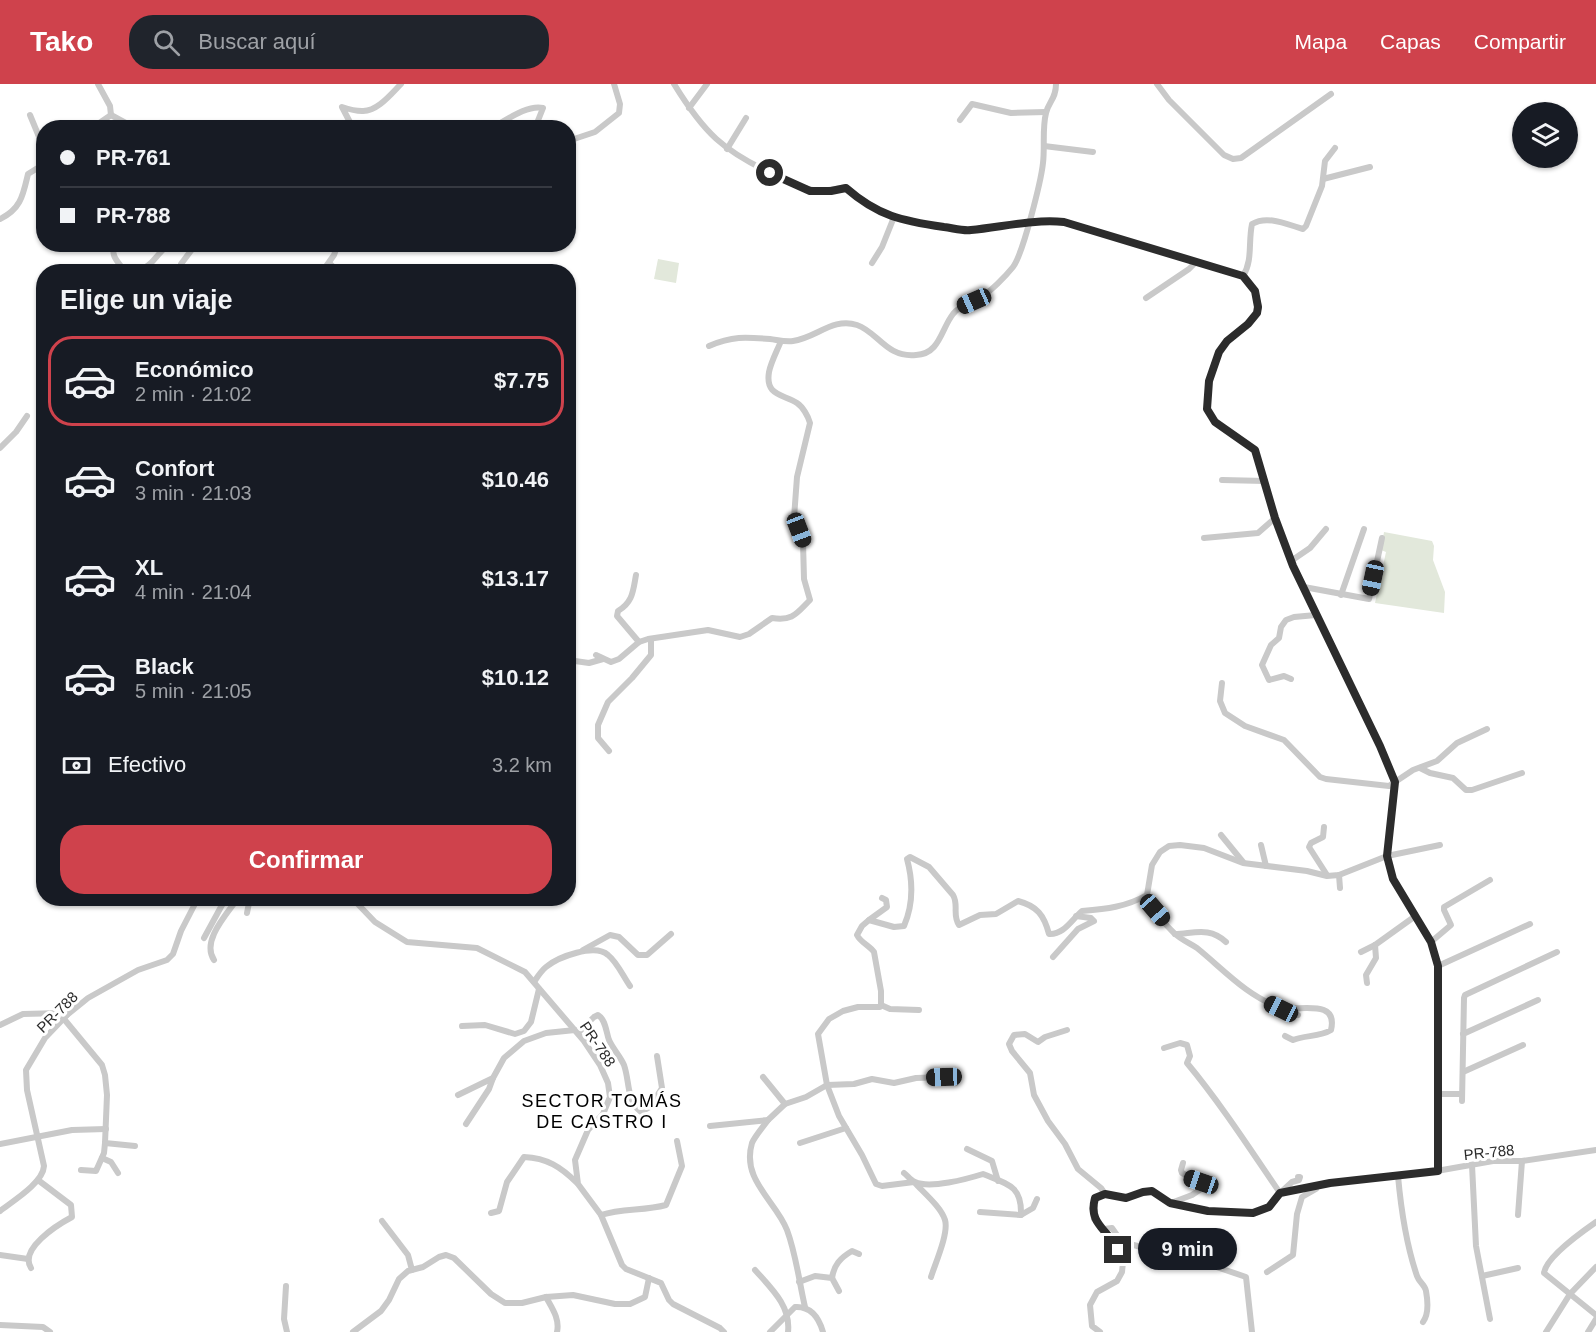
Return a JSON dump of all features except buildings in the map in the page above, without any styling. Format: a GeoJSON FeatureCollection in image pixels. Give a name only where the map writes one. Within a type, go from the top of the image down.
{"type":"FeatureCollection","features":[{"type":"Feature","properties":{"kind":"street"},"geometry":{"type":"LineString","coordinates":[[98,84],[110,106],[111,115]]}},
{"type":"Feature","properties":{"kind":"street"},"geometry":{"type":"LineString","coordinates":[[349,120],[342,107],[363,112],[373,109],[387,99],[401,84]]}},
{"type":"Feature","properties":{"kind":"street"},"geometry":{"type":"LineString","coordinates":[[576,138],[595,132],[619,113],[620,104],[614,84]]}},
{"type":"Feature","properties":{"kind":"street"},"geometry":{"type":"LineString","coordinates":[[674,84],[688,108],[727,149],[750,164],[810,191],[846,188],[865,204],[894,217],[923,224],[968,230],[1048,221],[1064,222],[1243,276],[1255,291],[1257,313],[1248,324],[1227,341],[1219,352],[1209,381],[1207,409],[1215,422],[1255,450],[1275,518],[1291,561],[1395,782],[1387,856],[1393,879],[1431,942],[1438,966],[1438,1171]]}},
{"type":"Feature","properties":{"kind":"street"},"geometry":{"type":"LineString","coordinates":[[688,108],[707,84]]}},
{"type":"Feature","properties":{"kind":"street"},"geometry":{"type":"LineString","coordinates":[[709,346],[726,339],[741,337],[781,341],[808,337],[831,326],[845,323],[859,326],[896,352],[914,356],[926,354],[937,345],[953,313],[981,298],[1015,266],[1029,223],[1043,164],[1046,112],[1056,96],[1056,84]]}},
{"type":"Feature","properties":{"kind":"street"},"geometry":{"type":"LineString","coordinates":[[1157,84],[1169,100],[1224,155],[1233,159],[1241,158],[1331,94]]}},
{"type":"Feature","properties":{"kind":"street"},"geometry":{"type":"LineString","coordinates":[[960,120],[972,104],[1011,113],[1046,112]]}},
{"type":"Feature","properties":{"kind":"street"},"geometry":{"type":"LineString","coordinates":[[507,120],[538,107],[543,108],[538,120]]}},
{"type":"Feature","properties":{"kind":"street"},"geometry":{"type":"LineString","coordinates":[[30,115],[36,130]]}},
{"type":"Feature","properties":{"kind":"street"},"geometry":{"type":"LineString","coordinates":[[104,120],[111,115]]}},
{"type":"Feature","properties":{"kind":"street"},"geometry":{"type":"LineString","coordinates":[[111,115],[120,120]]}},
{"type":"Feature","properties":{"kind":"street"},"geometry":{"type":"LineString","coordinates":[[727,149],[746,118]]}},
{"type":"Feature","properties":{"kind":"street"},"geometry":{"type":"LineString","coordinates":[[1044,146],[1093,152]]}},
{"type":"Feature","properties":{"kind":"street"},"geometry":{"type":"LineString","coordinates":[[1243,276],[1249,266],[1249,238],[1252,224],[1259,220],[1269,220],[1303,229],[1322,186],[1324,161],[1335,148]]}},
{"type":"Feature","properties":{"kind":"street"},"geometry":{"type":"LineString","coordinates":[[1323,180],[1370,167]]}},
{"type":"Feature","properties":{"kind":"street"},"geometry":{"type":"LineString","coordinates":[[0,219],[8,215],[22,200],[28,174],[36,169]]}},
{"type":"Feature","properties":{"kind":"street"},"geometry":{"type":"LineString","coordinates":[[872,263],[882,248],[894,217]]}},
{"type":"Feature","properties":{"kind":"street"},"geometry":{"type":"LineString","coordinates":[[329,263],[334,252]]}},
{"type":"Feature","properties":{"kind":"street"},"geometry":{"type":"LineString","coordinates":[[1146,298],[1196,262]]}},
{"type":"Feature","properties":{"kind":"street"},"geometry":{"type":"LineString","coordinates":[[576,661],[589,663],[599,657],[611,662],[619,659],[639,642],[708,630],[740,637],[749,634],[772,618],[785,620],[794,617],[810,600],[804,579],[803,542],[794,518],[796,477],[810,423],[808,416],[798,404],[775,394],[768,383],[769,370],[781,341]]}},
{"type":"Feature","properties":{"kind":"street"},"geometry":{"type":"LineString","coordinates":[[0,448],[27,416]]}},
{"type":"Feature","properties":{"kind":"street"},"geometry":{"type":"LineString","coordinates":[[1222,480],[1265,482]]}},
{"type":"Feature","properties":{"kind":"street"},"geometry":{"type":"LineString","coordinates":[[1204,538],[1258,533],[1275,518]]}},
{"type":"Feature","properties":{"kind":"street"},"geometry":{"type":"LineString","coordinates":[[1291,561],[1310,548],[1326,529]]}},
{"type":"Feature","properties":{"kind":"street"},"geometry":{"type":"LineString","coordinates":[[1341,595],[1364,529]]}},
{"type":"Feature","properties":{"kind":"street"},"geometry":{"type":"LineString","coordinates":[[1304,587],[1369,599],[1382,538]]}},
{"type":"Feature","properties":{"kind":"street"},"geometry":{"type":"LineString","coordinates":[[636,575],[629,602],[627,606],[618,611],[617,616],[639,642]]}},
{"type":"Feature","properties":{"kind":"street"},"geometry":{"type":"LineString","coordinates":[[1291,679],[1284,676],[1269,680],[1262,665],[1263,657],[1279,638],[1281,627],[1286,620],[1316,615]]}},
{"type":"Feature","properties":{"kind":"street"},"geometry":{"type":"LineString","coordinates":[[609,751],[598,738],[598,725],[609,702],[651,655],[651,639]]}},
{"type":"Feature","properties":{"kind":"street"},"geometry":{"type":"LineString","coordinates":[[1222,683],[1220,701],[1225,713],[1245,726],[1284,740],[1320,777],[1326,779],[1389,786],[1413,770],[1437,761],[1457,743],[1487,729]]}},
{"type":"Feature","properties":{"kind":"street"},"geometry":{"type":"LineString","coordinates":[[1420,768],[1430,773],[1453,778],[1466,790],[1522,774]]}},
{"type":"Feature","properties":{"kind":"street"},"geometry":{"type":"LineString","coordinates":[[1324,827],[1323,837],[1311,843],[1309,847],[1327,876]]}},
{"type":"Feature","properties":{"kind":"street"},"geometry":{"type":"LineString","coordinates":[[1221,835],[1243,863]]}},
{"type":"Feature","properties":{"kind":"street"},"geometry":{"type":"LineString","coordinates":[[1298,1015],[1281,1009],[1242,987],[1175,934],[1155,910],[1147,896],[1152,865],[1160,852],[1169,846],[1180,845],[1204,848],[1243,863],[1307,871],[1327,876],[1339,875],[1387,856],[1440,845]]}},
{"type":"Feature","properties":{"kind":"street"},"geometry":{"type":"LineString","coordinates":[[1261,845],[1266,866]]}},
{"type":"Feature","properties":{"kind":"street"},"geometry":{"type":"LineString","coordinates":[[869,920],[894,927],[904,926],[911,897],[911,875],[907,859],[910,857],[929,867],[953,895],[956,900],[955,919],[959,925],[980,915],[996,914],[1018,901],[1030,904],[1039,911],[1045,920],[1049,934],[1053,935],[1062,931],[1082,911],[1131,904],[1147,896]]}},
{"type":"Feature","properties":{"kind":"street"},"geometry":{"type":"LineString","coordinates":[[1339,875],[1340,888]]}},
{"type":"Feature","properties":{"kind":"street"},"geometry":{"type":"LineString","coordinates":[[1431,942],[1451,925],[1444,907],[1490,880]]}},
{"type":"Feature","properties":{"kind":"street"},"geometry":{"type":"LineString","coordinates":[[881,1005],[881,991],[874,952],[871,947],[861,942],[857,935],[862,926],[886,907],[886,900],[882,897]]}},
{"type":"Feature","properties":{"kind":"street","name":"PR-788"},"geometry":{"type":"LineString","coordinates":[[38,1180],[43,1173],[44,1166],[27,1090],[26,1070],[45,1038],[66,1017],[108,986],[138,970],[167,960],[174,954],[181,932],[194,906]]}},
{"type":"Feature","properties":{"kind":"street"},"geometry":{"type":"LineString","coordinates":[[204,938],[221,906]]}},
{"type":"Feature","properties":{"kind":"street"},"geometry":{"type":"LineString","coordinates":[[214,960],[210,951],[212,939],[233,906]]}},
{"type":"Feature","properties":{"kind":"street"},"geometry":{"type":"LineString","coordinates":[[246,913],[248,906]]}},
{"type":"Feature","properties":{"kind":"street","name":"PR-788"},"geometry":{"type":"LineString","coordinates":[[360,906],[375,922],[400,940],[413,944],[477,948],[509,963],[529,975],[577,1032],[600,1065],[608,1083],[610,1097],[603,1114],[588,1130],[575,1160],[578,1184]]}},
{"type":"Feature","properties":{"kind":"street"},"geometry":{"type":"LineString","coordinates":[[1053,957],[1078,929],[1094,921],[1091,918],[1076,916]]}},
{"type":"Feature","properties":{"kind":"street"},"geometry":{"type":"LineString","coordinates":[[1361,952],[1375,945],[1414,917]]}},
{"type":"Feature","properties":{"kind":"street"},"geometry":{"type":"LineString","coordinates":[[1438,966],[1530,924]]}},
{"type":"Feature","properties":{"kind":"street"},"geometry":{"type":"LineString","coordinates":[[1175,934],[1210,932],[1226,942]]}},
{"type":"Feature","properties":{"kind":"street"},"geometry":{"type":"LineString","coordinates":[[534,982],[543,969],[553,961],[583,951],[609,934],[619,937],[638,955],[647,955],[671,934]]}},
{"type":"Feature","properties":{"kind":"street"},"geometry":{"type":"LineString","coordinates":[[1367,983],[1366,975],[1376,958],[1375,945]]}},
{"type":"Feature","properties":{"kind":"street"},"geometry":{"type":"LineString","coordinates":[[583,951],[599,950],[608,955],[630,986]]}},
{"type":"Feature","properties":{"kind":"street"},"geometry":{"type":"LineString","coordinates":[[1438,1094],[1462,1098],[1465,995],[1557,952]]}},
{"type":"Feature","properties":{"kind":"street"},"geometry":{"type":"LineString","coordinates":[[462,1026],[485,1025],[515,1034],[524,1031],[531,1022],[539,989]]}},
{"type":"Feature","properties":{"kind":"street"},"geometry":{"type":"LineString","coordinates":[[1463,1034],[1538,1000]]}},
{"type":"Feature","properties":{"kind":"street"},"geometry":{"type":"LineString","coordinates":[[919,1010],[890,1009],[881,1005],[880,1007],[858,1007],[843,1011],[830,1019],[818,1034],[827,1085],[839,1116],[862,1155],[876,1185],[957,1182],[983,1174],[1013,1188],[1021,1202],[1021,1215]]}},
{"type":"Feature","properties":{"kind":"street"},"geometry":{"type":"LineString","coordinates":[[1281,1009],[1296,1007],[1320,1009],[1329,1014],[1333,1022],[1331,1030],[1326,1033],[1305,1035],[1293,1040],[1285,1036]]}},
{"type":"Feature","properties":{"kind":"street"},"geometry":{"type":"LineString","coordinates":[[0,1025],[24,1014],[62,1013],[102,1065],[107,1095],[105,1143],[96,1171],[81,1170]]}},
{"type":"Feature","properties":{"kind":"street"},"geometry":{"type":"LineString","coordinates":[[466,1124],[489,1089],[504,1058],[524,1041],[546,1034],[577,1032],[594,1017],[598,1015],[602,1017],[610,1042],[624,1064],[634,1107],[641,1112],[650,1107],[662,1089],[657,1056]]}},
{"type":"Feature","properties":{"kind":"street"},"geometry":{"type":"LineString","coordinates":[[1067,1030],[1045,1037],[1038,1042],[1025,1034],[1014,1035],[1009,1044],[1030,1073],[1034,1095],[1078,1169],[1105,1194],[1095,1198],[1092,1209],[1094,1219],[1112,1239],[1123,1262],[1122,1272],[1117,1281],[1097,1292],[1090,1305],[1092,1326],[1100,1332]]}},
{"type":"Feature","properties":{"kind":"street"},"geometry":{"type":"LineString","coordinates":[[1164,1048],[1180,1043],[1187,1045],[1190,1056],[1187,1064],[1206,1085],[1280,1193],[1292,1182],[1299,1180],[1300,1177],[1298,1177]]}},
{"type":"Feature","properties":{"kind":"street"},"geometry":{"type":"LineString","coordinates":[[1462,1072],[1523,1045]]}},
{"type":"Feature","properties":{"kind":"street"},"geometry":{"type":"LineString","coordinates":[[763,1077],[785,1104]]}},
{"type":"Feature","properties":{"kind":"street"},"geometry":{"type":"LineString","coordinates":[[805,1307],[786,1228],[757,1184],[751,1168],[752,1143],[768,1120],[785,1104],[806,1097],[827,1085],[854,1084],[872,1079],[894,1083],[916,1078],[944,1077],[951,1078],[956,1083]]}},
{"type":"Feature","properties":{"kind":"street"},"geometry":{"type":"LineString","coordinates":[[458,1095],[493,1078]]}},
{"type":"Feature","properties":{"kind":"street"},"geometry":{"type":"LineString","coordinates":[[710,1126],[768,1120]]}},
{"type":"Feature","properties":{"kind":"street"},"geometry":{"type":"LineString","coordinates":[[800,1143],[846,1128]]}},
{"type":"Feature","properties":{"kind":"street"},"geometry":{"type":"LineString","coordinates":[[0,1144],[72,1130],[106,1129]]}},
{"type":"Feature","properties":{"kind":"street"},"geometry":{"type":"LineString","coordinates":[[601,1215],[612,1211],[666,1205],[682,1166],[677,1142]]}},
{"type":"Feature","properties":{"kind":"street"},"geometry":{"type":"LineString","coordinates":[[105,1143],[135,1146]]}},
{"type":"Feature","properties":{"kind":"street"},"geometry":{"type":"LineString","coordinates":[[967,1149],[992,1161],[998,1180]]}},
{"type":"Feature","properties":{"kind":"street","name":"PR-788"},"geometry":{"type":"LineString","coordinates":[[1105,1194],[1126,1198],[1152,1191],[1170,1203],[1208,1211],[1253,1213],[1269,1207],[1280,1193],[1330,1183],[1438,1171],[1493,1161],[1522,1161],[1596,1150]]}},
{"type":"Feature","properties":{"kind":"street"},"geometry":{"type":"LineString","coordinates":[[491,1213],[499,1212],[507,1182],[524,1157],[532,1157],[562,1168],[578,1184],[601,1215],[622,1265],[626,1269],[661,1283],[673,1304],[724,1332]]}},
{"type":"Feature","properties":{"kind":"street"},"geometry":{"type":"LineString","coordinates":[[102,1158],[111,1162],[118,1173]]}},
{"type":"Feature","properties":{"kind":"street"},"geometry":{"type":"LineString","coordinates":[[1518,1215],[1522,1161]]}},
{"type":"Feature","properties":{"kind":"street"},"geometry":{"type":"LineString","coordinates":[[1170,1203],[1192,1195],[1204,1187],[1201,1182],[1182,1173],[1180,1170],[1183,1163]]}},
{"type":"Feature","properties":{"kind":"street"},"geometry":{"type":"LineString","coordinates":[[1472,1165],[1476,1246],[1490,1319]]}},
{"type":"Feature","properties":{"kind":"street"},"geometry":{"type":"LineString","coordinates":[[904,1173],[936,1206],[945,1221],[944,1236],[931,1277]]}},
{"type":"Feature","properties":{"kind":"street"},"geometry":{"type":"LineString","coordinates":[[1398,1176],[1400,1204],[1410,1250],[1418,1279],[1426,1288],[1428,1316],[1423,1322]]}},
{"type":"Feature","properties":{"kind":"street"},"geometry":{"type":"LineString","coordinates":[[0,1211],[38,1180],[71,1205],[72,1217],[42,1238],[28,1256],[31,1268]]}},
{"type":"Feature","properties":{"kind":"street"},"geometry":{"type":"LineString","coordinates":[[1267,1272],[1293,1255],[1297,1214],[1302,1197],[1330,1183]]}},
{"type":"Feature","properties":{"kind":"street"},"geometry":{"type":"LineString","coordinates":[[980,1212],[1021,1215],[1033,1208],[1037,1198]]}},
{"type":"Feature","properties":{"kind":"street"},"geometry":{"type":"LineString","coordinates":[[382,1221],[408,1255],[412,1270]]}},
{"type":"Feature","properties":{"kind":"street"},"geometry":{"type":"LineString","coordinates":[[1588,1332],[1596,1317],[1544,1273],[1544,1268],[1567,1244],[1596,1222]]}},
{"type":"Feature","properties":{"kind":"street"},"geometry":{"type":"LineString","coordinates":[[1104,1229],[1112,1228],[1126,1243],[1145,1248],[1161,1257],[1199,1261],[1246,1277],[1252,1332]]}},
{"type":"Feature","properties":{"kind":"street"},"geometry":{"type":"LineString","coordinates":[[839,1291],[832,1278],[833,1268],[843,1256],[852,1251],[859,1254]]}},
{"type":"Feature","properties":{"kind":"street"},"geometry":{"type":"LineString","coordinates":[[0,1255],[28,1259]]}},
{"type":"Feature","properties":{"kind":"street"},"geometry":{"type":"LineString","coordinates":[[353,1332],[381,1311],[399,1279],[412,1270],[446,1255],[454,1258],[491,1294],[505,1303],[522,1303],[546,1297],[573,1295],[615,1304],[630,1304],[645,1297],[649,1278]]}},
{"type":"Feature","properties":{"kind":"street"},"geometry":{"type":"LineString","coordinates":[[1546,1332],[1570,1294],[1596,1267]]}},
{"type":"Feature","properties":{"kind":"street"},"geometry":{"type":"LineString","coordinates":[[1482,1276],[1518,1268]]}},
{"type":"Feature","properties":{"kind":"street"},"geometry":{"type":"LineString","coordinates":[[755,1270],[777,1294],[787,1314],[788,1332]]}},
{"type":"Feature","properties":{"kind":"street"},"geometry":{"type":"LineString","coordinates":[[799,1282],[815,1276],[832,1278]]}},
{"type":"Feature","properties":{"kind":"street"},"geometry":{"type":"LineString","coordinates":[[286,1286],[284,1319],[287,1332]]}},
{"type":"Feature","properties":{"kind":"street"},"geometry":{"type":"LineString","coordinates":[[546,1297],[555,1313],[557,1332]]}},
{"type":"Feature","properties":{"kind":"street"},"geometry":{"type":"LineString","coordinates":[[770,1332],[795,1307],[805,1307],[813,1313],[823,1332]]}},
{"type":"Feature","properties":{"kind":"street"},"geometry":{"type":"LineString","coordinates":[[0,1325],[43,1328],[50,1332]]}},
{"type":"Feature","properties":{"kind":"shaded area"},"geometry":{"type":"Polygon","coordinates":[[[658,259],[679,263],[676,283],[654,279],[658,259]]]}},
{"type":"Feature","properties":{"kind":"shaded area"},"geometry":{"type":"Polygon","coordinates":[[[1384,532],[1432,541],[1433,560],[1445,592],[1444,613],[1375,603],[1386,552],[1381,550],[1384,532]]]}},
{"type":"Feature","properties":{"kind":"district","name":"SECTOR TOMÁS DE CASTRO I"},"geometry":{"type":"Point","coordinates":[602,1111]}},
{"type":"Feature","properties":{"kind":"route"},"geometry":{"type":"LineString","coordinates":[[770,173],[810,191],[846,188],[865,204],[894,217],[923,224],[968,230],[1048,221],[1064,222],[1243,276],[1255,291],[1257,313],[1248,324],[1227,341],[1219,352],[1209,381],[1207,409],[1215,422],[1255,450],[1275,518],[1293,566],[1380,746],[1395,782],[1387,856],[1393,879],[1431,942],[1438,966],[1438,1171],[1330,1183],[1280,1193],[1269,1207],[1253,1213],[1208,1211],[1170,1203],[1152,1191],[1126,1198],[1105,1194],[1095,1198],[1092,1209],[1094,1219],[1112,1239],[1118,1250]]}}]}
